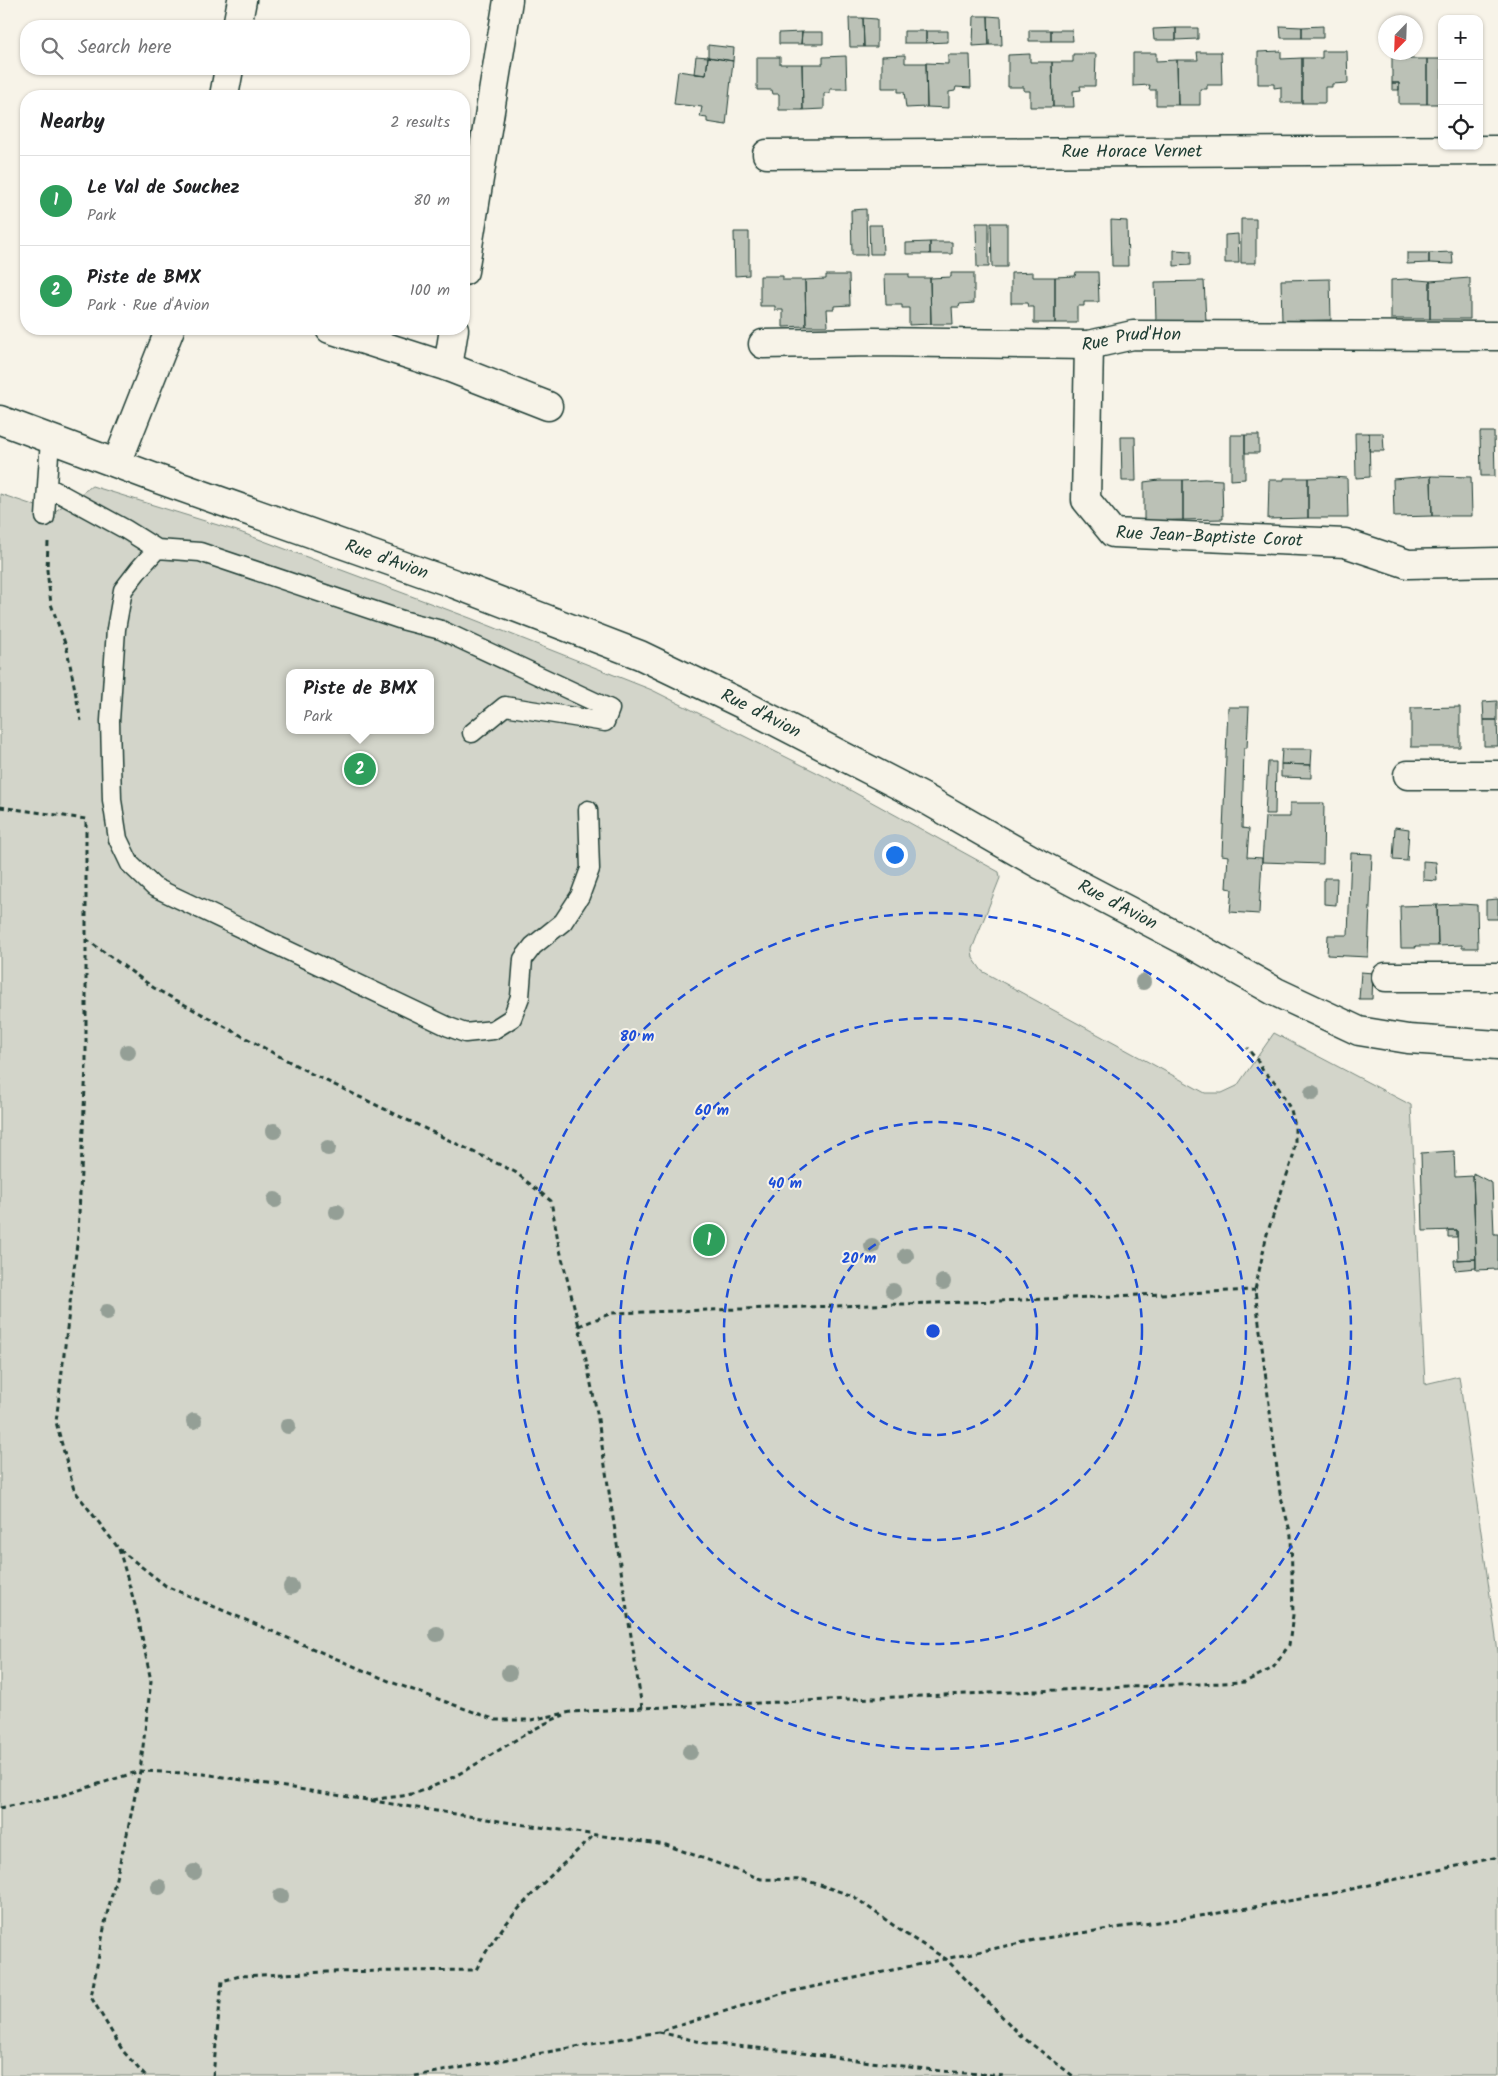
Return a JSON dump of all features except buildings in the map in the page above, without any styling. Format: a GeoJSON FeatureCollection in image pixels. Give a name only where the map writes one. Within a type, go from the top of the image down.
{"type":"FeatureCollection","features":[{"type":"Feature","properties":{"kind":"street"},"geometry":{"type":"LineString","coordinates":[[238,20],[242,0]]}},
{"type":"Feature","properties":{"kind":"street"},"geometry":{"type":"LineString","coordinates":[[470,235],[508,0]]}},
{"type":"Feature","properties":{"kind":"street"},"geometry":{"type":"LineString","coordinates":[[225,90],[228,75]]}},
{"type":"Feature","properties":{"kind":"street","name":"Rue Horace Vernet"},"geometry":{"type":"LineString","coordinates":[[767,154],[1498,150]]}},
{"type":"Feature","properties":{"kind":"street"},"geometry":{"type":"LineString","coordinates":[[117,463],[168,335]]}},
{"type":"Feature","properties":{"kind":"street"},"geometry":{"type":"LineString","coordinates":[[349,335],[448,367],[548,406]]}},
{"type":"Feature","properties":{"kind":"street"},"geometry":{"type":"LineString","coordinates":[[448,367],[453,335]]}},
{"type":"Feature","properties":{"kind":"street","name":"Rue Prud'Hon"},"geometry":{"type":"LineString","coordinates":[[763,344],[874,342],[1089,345],[1133,335],[1498,336]]}},
{"type":"Feature","properties":{"kind":"street","name":"Rue Jean-Baptiste Corot"},"geometry":{"type":"LineString","coordinates":[[1089,345],[1086,500],[1113,533],[1345,543],[1408,564],[1498,562]]}},
{"type":"Feature","properties":{"kind":"street","name":"Rue d'Avion"},"geometry":{"type":"LineString","coordinates":[[0,420],[455,584],[640,656],[744,705],[913,792],[1041,865],[1188,942],[1276,992],[1359,1031],[1408,1039],[1498,1045]]}},
{"type":"Feature","properties":{"kind":"street"},"geometry":{"type":"LineString","coordinates":[[1408,775],[1498,776]]}},
{"type":"Feature","properties":{"kind":"street"},"geometry":{"type":"LineString","coordinates":[[1386,977],[1498,977]]}},
{"type":"Feature","properties":{"kind":"lane"},"geometry":{"type":"LineString","coordinates":[[45,517],[50,439]]}},
{"type":"Feature","properties":{"kind":"lane"},"geometry":{"type":"LineString","coordinates":[[48,487],[125,529],[157,549],[200,552],[402,620],[440,630],[610,709],[605,722],[505,706],[472,733]]}},
{"type":"Feature","properties":{"kind":"lane"},"geometry":{"type":"LineString","coordinates":[[157,549],[123,590],[116,629],[110,720],[112,800],[118,839],[130,864],[154,887],[450,1027],[465,1033],[493,1030],[512,1018],[520,997],[523,959],[533,946],[563,922],[580,896],[590,869],[588,810]]}},
{"type":"Feature","properties":{"kind":"path"},"geometry":{"type":"LineString","coordinates":[[45,517],[48,528],[47,570],[51,604],[67,649],[82,727]]}},
{"type":"Feature","properties":{"kind":"path"},"geometry":{"type":"LineString","coordinates":[[0,807],[86,819]]}},
{"type":"Feature","properties":{"kind":"path"},"geometry":{"type":"LineString","coordinates":[[86,810],[86,1066],[78,1235],[56,1422],[74,1490],[119,1549],[166,1586],[391,1682],[496,1720],[532,1720],[571,1712],[642,1708],[1245,1682],[1273,1668],[1289,1645],[1294,1615],[1291,1535],[1280,1494],[1255,1290],[1267,1234],[1293,1157],[1295,1126],[1292,1110],[1275,1082],[1263,1071],[1247,1048]]}},
{"type":"Feature","properties":{"kind":"path"},"geometry":{"type":"LineString","coordinates":[[86,939],[154,988],[312,1074],[515,1172],[551,1201],[559,1246],[579,1326],[597,1413],[642,1708]]}},
{"type":"Feature","properties":{"kind":"path"},"geometry":{"type":"LineString","coordinates":[[579,1326],[612,1313],[999,1301],[1255,1290]]}},
{"type":"Feature","properties":{"kind":"path"},"geometry":{"type":"LineString","coordinates":[[119,1549],[137,1612],[151,1681],[140,1771],[127,1834],[106,1918],[91,1996],[123,2051],[145,2076]]}},
{"type":"Feature","properties":{"kind":"path"},"geometry":{"type":"LineString","coordinates":[[370,1800],[414,1793],[455,1776],[539,1725],[571,1712]]}},
{"type":"Feature","properties":{"kind":"path"},"geometry":{"type":"LineString","coordinates":[[0,1808],[57,1797],[140,1771],[204,1774],[666,1845],[761,1879],[805,1880],[853,1896],[904,1933],[946,1959],[1020,2035],[1073,2076]]}},
{"type":"Feature","properties":{"kind":"path"},"geometry":{"type":"LineString","coordinates":[[213,2076],[222,1981],[240,1976],[308,1973],[476,1970],[486,1950],[528,1897],[595,1835]]}},
{"type":"Feature","properties":{"kind":"path"},"geometry":{"type":"LineString","coordinates":[[414,2076],[658,2032],[784,1993],[1039,1939],[1329,1894],[1498,1857]]}},
{"type":"Feature","properties":{"kind":"path"},"geometry":{"type":"LineString","coordinates":[[658,2032],[705,2043],[788,2051],[941,2071],[1005,2076]]}},
{"type":"Feature","properties":{"kind":"shaded area"},"geometry":{"type":"Polygon","coordinates":[[[92,486],[237,531],[470,618],[652,690],[828,778],[999,872],[1000,878],[972,949],[973,958],[982,971],[1205,1093],[1222,1093],[1237,1086],[1274,1033],[1411,1105],[1425,1384],[1459,1376],[1498,1652],[1498,2076],[0,2076],[0,494],[54,512],[92,486]]]}},
{"type":"Feature","properties":{"kind":"place","name":"Piste de BMX"},"geometry":{"type":"Point","coordinates":[360,769]}},
{"type":"Feature","properties":{"kind":"place","name":"Le Val de Souchez"},"geometry":{"type":"Point","coordinates":[709,1240]}}]}
